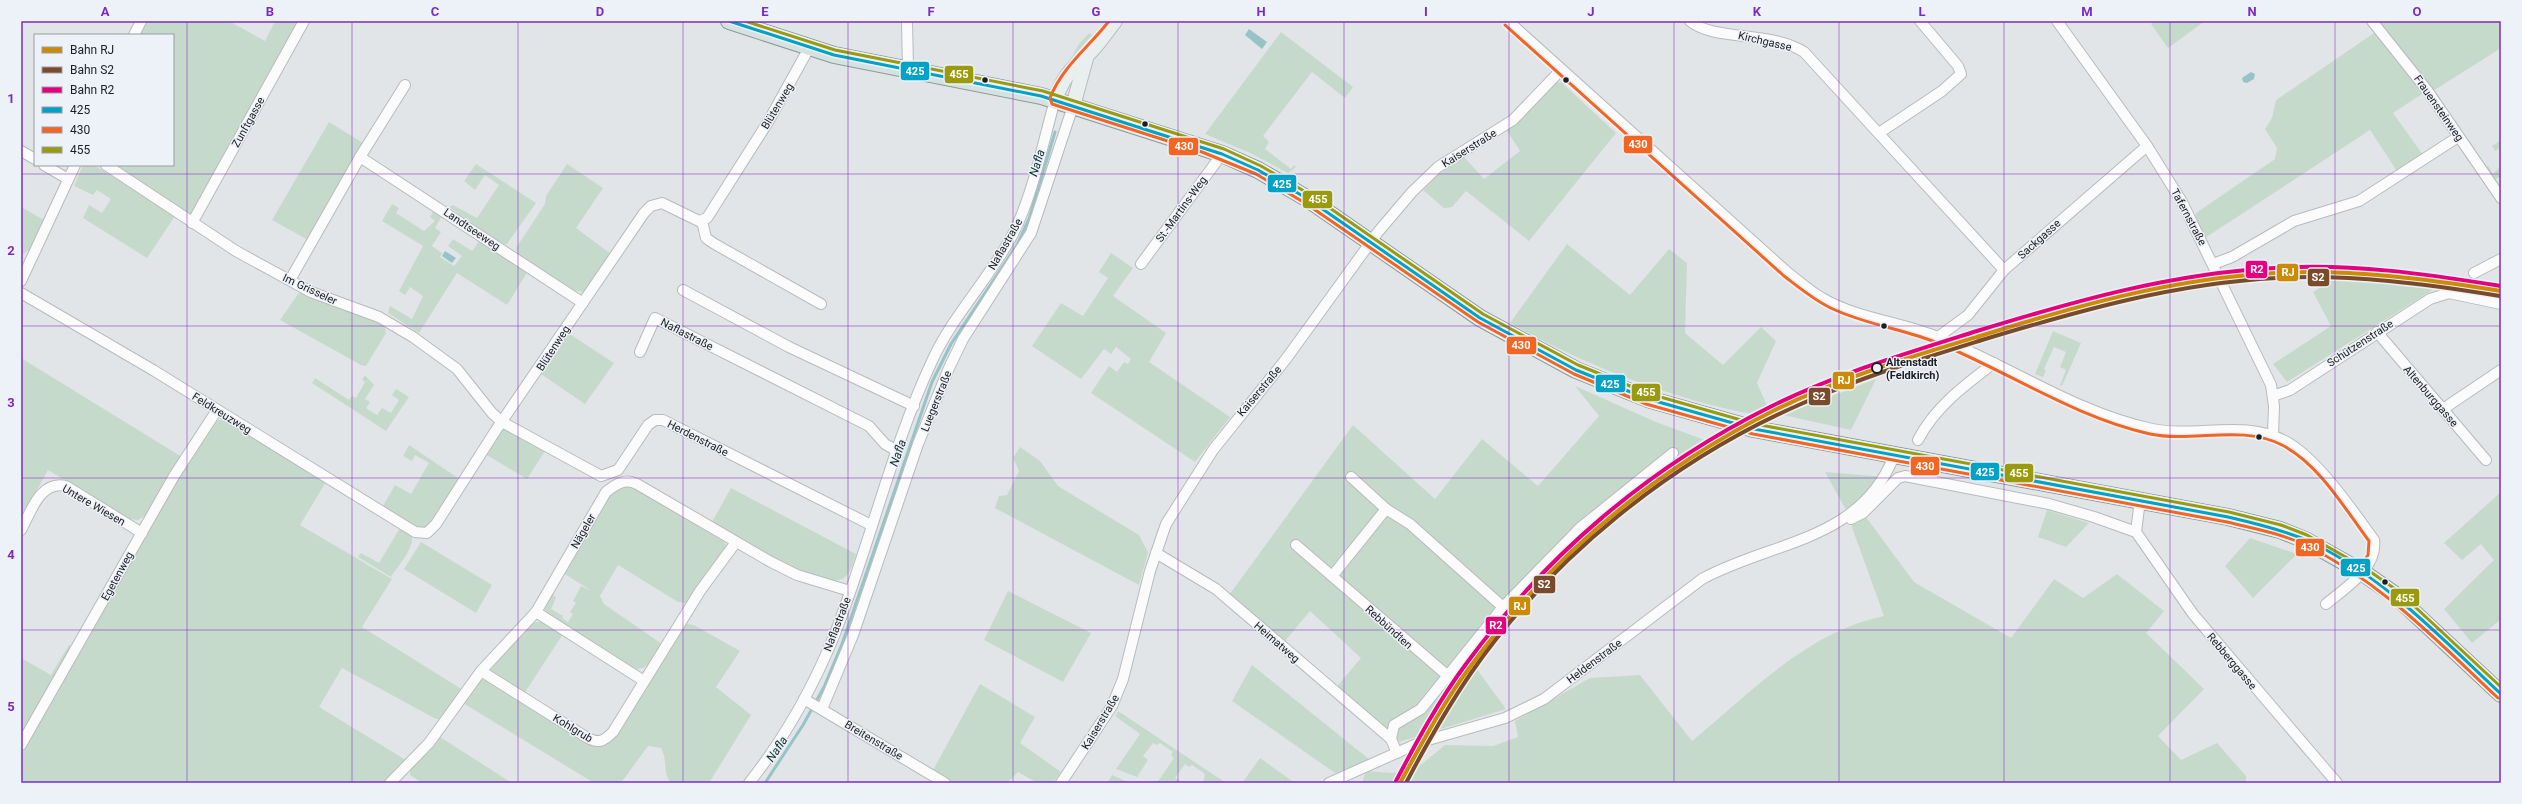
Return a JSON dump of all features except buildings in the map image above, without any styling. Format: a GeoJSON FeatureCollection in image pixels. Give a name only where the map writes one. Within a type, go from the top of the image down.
{"type":"FeatureCollection","features":[{"type":"Feature","properties":{"kind":"main road"},"geometry":{"type":"LineString","coordinates":[[729,21],[809,48],[908,70],[970,80],[1064,103],[1222,154],[1282,183],[1480,318],[1540,352],[1612,386],[1648,399],[1754,429],[1894,456],[2140,500],[2228,517],[2280,530],[2305,540],[2362,572],[2395,595],[2501,694]]}},
{"type":"Feature","properties":{"kind":"main road","name":"Naflastraße"},"geometry":{"type":"LineString","coordinates":[[1064,103],[1069,71],[1088,55],[1115,21]]}},
{"type":"Feature","properties":{"kind":"street"},"geometry":{"type":"LineString","coordinates":[[134,34],[141,21]]}},
{"type":"Feature","properties":{"kind":"street","name":"Zunftgasse"},"geometry":{"type":"LineString","coordinates":[[192,222],[304,21]]}},
{"type":"Feature","properties":{"kind":"street"},"geometry":{"type":"LineString","coordinates":[[907,21],[908,70]]}},
{"type":"Feature","properties":{"kind":"street"},"geometry":{"type":"LineString","coordinates":[[1508,21],[1561,70],[1807,288],[1823,299],[1845,309],[1938,337],[2084,405],[2154,429],[2252,431],[2273,435],[2293,446],[2311,463],[2351,509],[2374,540],[2373,557],[2362,572],[2326,604]]}},
{"type":"Feature","properties":{"kind":"street","name":"Kirchgasse"},"geometry":{"type":"LineString","coordinates":[[1690,21],[1698,27],[1777,41],[1797,48],[1818,66],[2004,270]]}},
{"type":"Feature","properties":{"kind":"street"},"geometry":{"type":"LineString","coordinates":[[1879,133],[1942,91],[1961,74],[1958,66],[1920,21]]}},
{"type":"Feature","properties":{"kind":"street","name":"Tafernstraße"},"geometry":{"type":"LineString","coordinates":[[2057,21],[2147,146],[2182,202],[2268,378],[2273,396],[2273,435]]}},
{"type":"Feature","properties":{"kind":"street","name":"Frauensteinweg"},"geometry":{"type":"LineString","coordinates":[[2372,21],[2428,90],[2458,137],[2501,198]]}},
{"type":"Feature","properties":{"kind":"street","name":"Blütenweg"},"geometry":{"type":"LineString","coordinates":[[423,534],[430,531],[436,524],[502,422],[651,206],[662,203],[702,221],[710,215],[801,65],[809,48]]}},
{"type":"Feature","properties":{"kind":"street","name":"Kaiserstraße"},"geometry":{"type":"LineString","coordinates":[[1061,783],[1105,719],[1119,691],[1156,553],[1171,515],[1213,450],[1286,359],[1370,242],[1412,192],[1438,167],[1513,120],[1561,70]]}},
{"type":"Feature","properties":{"kind":"street"},"geometry":{"type":"LineString","coordinates":[[290,280],[360,157],[405,85]]}},
{"type":"Feature","properties":{"kind":"street","name":"Naflastraße"},"geometry":{"type":"LineString","coordinates":[[749,783],[813,704],[871,525],[914,406],[941,363],[1013,235],[1064,103]]}},
{"type":"Feature","properties":{"kind":"street","name":"Luegerstraße"},"geometry":{"type":"LineString","coordinates":[[813,704],[853,635],[918,444],[941,363],[963,339],[1031,234],[1064,103]]}},
{"type":"Feature","properties":{"kind":"street"},"geometry":{"type":"LineString","coordinates":[[2213,264],[2232,257],[2294,221],[2359,201],[2458,137]]}},
{"type":"Feature","properties":{"kind":"street","name":"Sackgasse"},"geometry":{"type":"LineString","coordinates":[[1938,337],[1971,312],[2004,270],[2147,146]]}},
{"type":"Feature","properties":{"kind":"street"},"geometry":{"type":"LineString","coordinates":[[21,151],[34,159]]}},
{"type":"Feature","properties":{"kind":"street","name":"St.-Martins-Weg"},"geometry":{"type":"LineString","coordinates":[[1141,264],[1222,154]]}},
{"type":"Feature","properties":{"kind":"street","name":"Landtseeweg"},"geometry":{"type":"LineString","coordinates":[[360,157],[583,303]]}},
{"type":"Feature","properties":{"kind":"street"},"geometry":{"type":"LineString","coordinates":[[46,166],[68,179]]}},
{"type":"Feature","properties":{"kind":"street"},"geometry":{"type":"LineString","coordinates":[[21,280],[74,166]]}},
{"type":"Feature","properties":{"kind":"street","name":"Im Grisseler"},"geometry":{"type":"LineString","coordinates":[[108,166],[236,251],[310,292],[379,317],[413,336],[457,369],[492,413],[502,422]]}},
{"type":"Feature","properties":{"kind":"street"},"geometry":{"type":"LineString","coordinates":[[702,221],[706,238],[713,243],[821,304]]}},
{"type":"Feature","properties":{"kind":"street"},"geometry":{"type":"LineString","coordinates":[[2474,273],[2501,259]]}},
{"type":"Feature","properties":{"kind":"street"},"geometry":{"type":"LineString","coordinates":[[683,290],[790,347],[914,406]]}},
{"type":"Feature","properties":{"kind":"street","name":"Feldkreuzweg"},"geometry":{"type":"LineString","coordinates":[[21,293],[153,370],[415,532],[423,534]]}},
{"type":"Feature","properties":{"kind":"street","name":"Schützenstraße"},"geometry":{"type":"LineString","coordinates":[[2273,396],[2290,390],[2377,332],[2430,299],[2449,293],[2501,304]]}},
{"type":"Feature","properties":{"kind":"street","name":"Naflastraße"},"geometry":{"type":"LineString","coordinates":[[640,352],[655,318],[869,426],[885,444],[897,451]]}},
{"type":"Feature","properties":{"kind":"street","name":"Altenburggasse"},"geometry":{"type":"LineString","coordinates":[[2377,332],[2486,460]]}},
{"type":"Feature","properties":{"kind":"street"},"geometry":{"type":"LineString","coordinates":[[1918,440],[1924,427],[1938,410],[1994,363]]}},
{"type":"Feature","properties":{"kind":"street"},"geometry":{"type":"LineString","coordinates":[[2443,409],[2501,370]]}},
{"type":"Feature","properties":{"kind":"street","name":"Egetenweg"},"geometry":{"type":"LineString","coordinates":[[21,745],[174,476],[217,410]]}},
{"type":"Feature","properties":{"kind":"street","name":"Herdenstraße"},"geometry":{"type":"LineString","coordinates":[[502,422],[601,476],[618,470],[648,425],[655,420],[663,420],[871,525]]}},
{"type":"Feature","properties":{"kind":"street"},"geometry":{"type":"LineString","coordinates":[[1397,753],[1391,739],[1394,725],[1421,709],[1503,607],[1580,528],[1673,453]]}},
{"type":"Feature","properties":{"kind":"street","name":"Heldenstraße"},"geometry":{"type":"LineString","coordinates":[[1329,783],[1435,737],[1505,718],[1544,699],[1702,579],[1728,565],[1807,539],[1846,516],[1874,489],[1889,468],[1894,456]]}},
{"type":"Feature","properties":{"kind":"street","name":"Heldenstraße"},"geometry":{"type":"LineString","coordinates":[[1846,516],[1851,518],[1863,513],[1898,478],[1905,476],[2049,504],[2094,517],[2136,532]]}},
{"type":"Feature","properties":{"kind":"street"},"geometry":{"type":"LineString","coordinates":[[1351,477],[1386,509],[1410,524],[1503,607]]}},
{"type":"Feature","properties":{"kind":"street","name":"Nägeler"},"geometry":{"type":"LineString","coordinates":[[390,783],[429,743],[481,671],[536,612],[606,492],[617,483],[632,482],[638,484],[736,542],[797,575],[850,591]]}},
{"type":"Feature","properties":{"kind":"street","name":"Untere Wiesen"},"geometry":{"type":"LineString","coordinates":[[21,530],[42,494],[47,488],[58,484],[66,486],[142,533]]}},
{"type":"Feature","properties":{"kind":"street"},"geometry":{"type":"LineString","coordinates":[[2136,532],[2140,500]]}},
{"type":"Feature","properties":{"kind":"street"},"geometry":{"type":"LineString","coordinates":[[1333,575],[1386,509]]}},
{"type":"Feature","properties":{"kind":"street","name":"Rebberggasse"},"geometry":{"type":"LineString","coordinates":[[2136,532],[2192,614],[2337,783]]}},
{"type":"Feature","properties":{"kind":"street","name":"Kohlgrub"},"geometry":{"type":"LineString","coordinates":[[481,671],[595,742],[605,741],[613,732],[700,591],[736,542]]}},
{"type":"Feature","properties":{"kind":"street","name":"Rebbündten"},"geometry":{"type":"LineString","coordinates":[[1296,545],[1333,575],[1413,648],[1448,676]]}},
{"type":"Feature","properties":{"kind":"street","name":"Heimatweg"},"geometry":{"type":"LineString","coordinates":[[1156,553],[1216,589],[1391,739]]}},
{"type":"Feature","properties":{"kind":"street"},"geometry":{"type":"LineString","coordinates":[[536,612],[644,681]]}},
{"type":"Feature","properties":{"kind":"street","name":"Breitenstraße"},"geometry":{"type":"LineString","coordinates":[[813,704],[945,783]]}},
{"type":"Feature","properties":{"kind":"green space"},"geometry":{"type":"Polygon","coordinates":[[[147,21],[229,21],[265,41],[275,21],[301,21],[190,215],[116,166],[174,166],[174,34],[140,34],[147,21]]]}},
{"type":"Feature","properties":{"kind":"green space"},"geometry":{"type":"Polygon","coordinates":[[[2155,21],[2205,21],[2168,48],[2151,24],[2155,21]]]}},
{"type":"Feature","properties":{"kind":"green space"},"geometry":{"type":"Polygon","coordinates":[[[2376,21],[2501,21],[2501,48],[2433,91],[2376,21]]]}},
{"type":"Feature","properties":{"kind":"green space"},"geometry":{"type":"Polygon","coordinates":[[[2377,31],[2425,92],[2393,113],[2423,155],[2397,171],[2370,130],[2205,238],[2195,217],[2196,213],[2275,159],[2277,148],[2265,129],[2272,118],[2276,100],[2377,31]]]}},
{"type":"Feature","properties":{"kind":"green space"},"geometry":{"type":"Polygon","coordinates":[[[1281,32],[1353,87],[1345,98],[1312,72],[1263,136],[1269,142],[1265,149],[1291,169],[1294,165],[1296,167],[1288,173],[1250,153],[1205,134],[1281,32]]]}},
{"type":"Feature","properties":{"kind":"green space"},"geometry":{"type":"Polygon","coordinates":[[[1089,33],[1092,35],[1070,60],[1079,44],[1089,33]]]}},
{"type":"Feature","properties":{"kind":"green space"},"geometry":{"type":"Polygon","coordinates":[[[1561,82],[1616,133],[1529,241],[1466,191],[1452,207],[1444,208],[1423,190],[1437,176],[1463,156],[1484,179],[1520,151],[1507,131],[1555,83],[1561,82]]]}},
{"type":"Feature","properties":{"kind":"green space"},"geometry":{"type":"Polygon","coordinates":[[[329,122],[363,143],[308,240],[272,220],[329,122]]]}},
{"type":"Feature","properties":{"kind":"green space"},"geometry":{"type":"Polygon","coordinates":[[[2501,140],[2501,150],[2500,148],[2495,151],[2492,146],[2501,140]]]}},
{"type":"Feature","properties":{"kind":"green space"},"geometry":{"type":"Polygon","coordinates":[[[476,164],[536,203],[507,244],[503,244],[449,207],[453,205],[477,218],[499,185],[485,175],[475,190],[464,181],[476,164]]]}},
{"type":"Feature","properties":{"kind":"green space"},"geometry":{"type":"Polygon","coordinates":[[[567,164],[603,188],[576,228],[611,254],[589,288],[583,292],[572,290],[518,255],[516,248],[545,204],[546,196],[567,164]]]}},
{"type":"Feature","properties":{"kind":"green space"},"geometry":{"type":"Polygon","coordinates":[[[83,166],[96,166],[175,216],[147,258],[83,218],[89,205],[102,213],[111,199],[97,190],[93,195],[74,186],[83,166]]]}},
{"type":"Feature","properties":{"kind":"green space"},"geometry":{"type":"Polygon","coordinates":[[[2488,166],[2493,174],[2501,166],[2501,177],[2496,179],[2485,168],[2488,166]]]}},
{"type":"Feature","properties":{"kind":"green space"},"geometry":{"type":"Polygon","coordinates":[[[392,204],[399,208],[396,213],[424,231],[435,221],[430,217],[434,210],[442,216],[435,228],[441,232],[432,246],[442,253],[440,257],[454,266],[462,256],[448,246],[453,239],[472,251],[480,240],[528,271],[507,305],[457,273],[419,333],[388,313],[390,306],[412,319],[423,296],[410,287],[405,295],[399,291],[423,246],[382,221],[392,204]]]}},
{"type":"Feature","properties":{"kind":"green space"},"geometry":{"type":"Polygon","coordinates":[[[21,207],[44,220],[30,249],[22,255],[21,207]]]}},
{"type":"Feature","properties":{"kind":"green space"},"geometry":{"type":"Polygon","coordinates":[[[1567,244],[1630,295],[1669,249],[1687,263],[1685,333],[1723,365],[1761,327],[1776,341],[1757,383],[1767,406],[1751,414],[1688,399],[1657,389],[1567,353],[1510,323],[1567,244]]]}},
{"type":"Feature","properties":{"kind":"green space"},"geometry":{"type":"Polygon","coordinates":[[[1111,253],[1133,268],[1113,296],[1166,333],[1149,362],[1230,417],[1195,462],[1091,393],[1109,366],[1117,372],[1124,362],[1128,364],[1131,359],[1116,347],[1111,354],[1104,349],[1081,379],[1032,346],[1061,303],[1083,316],[1108,278],[1099,272],[1111,253]]]}},
{"type":"Feature","properties":{"kind":"green space"},"geometry":{"type":"Polygon","coordinates":[[[2332,280],[2437,287],[2287,382],[2273,364],[2331,326],[2313,292],[2332,280]]]}},
{"type":"Feature","properties":{"kind":"green space"},"geometry":{"type":"Polygon","coordinates":[[[302,292],[384,324],[386,333],[366,366],[361,365],[280,320],[298,294],[302,292]]]}},
{"type":"Feature","properties":{"kind":"green space"},"geometry":{"type":"Polygon","coordinates":[[[2053,331],[2081,343],[2062,386],[2060,385],[2066,370],[2060,367],[2066,352],[2054,347],[2044,369],[2046,370],[2043,377],[2035,374],[2053,331]]]}},
{"type":"Feature","properties":{"kind":"green space"},"geometry":{"type":"Polygon","coordinates":[[[568,333],[614,363],[585,404],[541,374],[568,333]]]}},
{"type":"Feature","properties":{"kind":"green space"},"geometry":{"type":"Polygon","coordinates":[[[21,358],[182,457],[146,515],[138,520],[130,519],[48,470],[21,519],[21,358]]]}},
{"type":"Feature","properties":{"kind":"green space"},"geometry":{"type":"Polygon","coordinates":[[[365,375],[374,385],[365,399],[370,402],[366,408],[377,415],[382,408],[391,413],[399,400],[392,395],[396,389],[409,397],[386,431],[312,383],[315,378],[349,400],[352,396],[356,398],[365,382],[362,380],[365,375]]]}},
{"type":"Feature","properties":{"kind":"green space"},"geometry":{"type":"Polygon","coordinates":[[[1876,379],[1851,430],[1783,415],[1876,379]]]}},
{"type":"Feature","properties":{"kind":"green space"},"geometry":{"type":"Polygon","coordinates":[[[1575,386],[1656,422],[1721,446],[1653,490],[1613,519],[1575,553],[1507,628],[1476,668],[1506,709],[1399,742],[1381,732],[1333,691],[1361,658],[1310,611],[1281,646],[1227,598],[1353,425],[1435,499],[1482,439],[1538,486],[1599,416],[1575,386]]]}},
{"type":"Feature","properties":{"kind":"green space"},"geometry":{"type":"Polygon","coordinates":[[[218,420],[227,421],[326,482],[300,525],[392,579],[362,627],[463,690],[441,719],[436,719],[342,668],[319,707],[406,760],[385,783],[21,783],[21,754],[178,477],[218,420]]]}},
{"type":"Feature","properties":{"kind":"green space"},"geometry":{"type":"Polygon","coordinates":[[[505,429],[545,451],[527,479],[485,454],[501,430],[505,429]]]}},
{"type":"Feature","properties":{"kind":"green space"},"geometry":{"type":"Polygon","coordinates":[[[409,445],[461,480],[432,524],[421,530],[383,506],[395,485],[411,494],[429,463],[415,455],[412,461],[403,456],[409,445]]]}},
{"type":"Feature","properties":{"kind":"green space"},"geometry":{"type":"Polygon","coordinates":[[[1020,447],[1040,461],[1058,486],[1139,535],[1148,552],[1139,585],[995,508],[999,496],[1007,495],[1019,471],[1013,458],[1020,447]]]}},
{"type":"Feature","properties":{"kind":"green space"},"geometry":{"type":"Polygon","coordinates":[[[1825,472],[1898,478],[1863,513],[1914,582],[2011,638],[2054,579],[2083,598],[2117,574],[2164,611],[2146,633],[2204,689],[2158,736],[2181,760],[2217,743],[2246,776],[2246,783],[1362,783],[1366,771],[1394,773],[1422,764],[1445,745],[1493,746],[1518,737],[1515,721],[1590,678],[1640,675],[1692,741],[1781,666],[1805,650],[1856,624],[1884,616],[1845,508],[1825,472]]]}},
{"type":"Feature","properties":{"kind":"green space"},"geometry":{"type":"Polygon","coordinates":[[[626,486],[633,487],[723,540],[726,545],[724,551],[690,600],[685,603],[678,602],[618,565],[600,596],[604,604],[662,644],[650,662],[643,668],[638,669],[632,669],[548,615],[545,610],[551,594],[556,597],[551,609],[563,616],[562,618],[568,622],[573,614],[570,612],[576,603],[573,601],[581,586],[592,591],[563,573],[610,493],[626,486]]]}},
{"type":"Feature","properties":{"kind":"green space"},"geometry":{"type":"Polygon","coordinates":[[[731,488],[856,554],[852,567],[846,576],[844,578],[833,580],[817,577],[798,570],[757,549],[712,522],[731,488]]]}},
{"type":"Feature","properties":{"kind":"green space"},"geometry":{"type":"Polygon","coordinates":[[[2501,492],[2501,619],[2472,643],[2444,609],[2494,560],[2481,544],[2462,560],[2444,543],[2501,492]]]}},
{"type":"Feature","properties":{"kind":"green space"},"geometry":{"type":"Polygon","coordinates":[[[2047,510],[2089,523],[2066,547],[2038,537],[2047,510]]]}},
{"type":"Feature","properties":{"kind":"green space"},"geometry":{"type":"Polygon","coordinates":[[[400,528],[412,536],[412,541],[408,552],[391,577],[358,557],[361,553],[379,563],[400,528]]]}},
{"type":"Feature","properties":{"kind":"green space"},"geometry":{"type":"Polygon","coordinates":[[[2250,538],[2297,554],[2253,598],[2225,566],[2250,538]]]}},
{"type":"Feature","properties":{"kind":"green space"},"geometry":{"type":"Polygon","coordinates":[[[421,542],[492,585],[476,613],[404,569],[421,542]]]}},
{"type":"Feature","properties":{"kind":"green space"},"geometry":{"type":"Polygon","coordinates":[[[1008,591],[1091,633],[1063,682],[984,640],[1008,591]]]}},
{"type":"Feature","properties":{"kind":"green space"},"geometry":{"type":"Polygon","coordinates":[[[543,622],[563,634],[524,694],[492,672],[491,669],[531,624],[543,622]]]}},
{"type":"Feature","properties":{"kind":"green space"},"geometry":{"type":"Polygon","coordinates":[[[687,624],[694,625],[740,651],[716,687],[751,715],[709,783],[671,783],[668,779],[661,748],[648,746],[621,783],[594,783],[463,703],[480,680],[487,680],[600,746],[682,628],[687,624]]]}},
{"type":"Feature","properties":{"kind":"green space"},"geometry":{"type":"Polygon","coordinates":[[[69,645],[72,647],[21,736],[21,658],[51,675],[69,645]]]}},
{"type":"Feature","properties":{"kind":"green space"},"geometry":{"type":"Polygon","coordinates":[[[1252,665],[1370,760],[1335,773],[1232,701],[1252,665]]]}},
{"type":"Feature","properties":{"kind":"green space"},"geometry":{"type":"Polygon","coordinates":[[[980,684],[1035,717],[1020,743],[1061,772],[1053,783],[1037,783],[1018,772],[1007,783],[950,783],[932,772],[980,684]]]}},
{"type":"Feature","properties":{"kind":"green space"},"geometry":{"type":"Polygon","coordinates":[[[1118,711],[1226,783],[1203,783],[1205,774],[1192,765],[1189,767],[1185,764],[1175,778],[1180,781],[1179,783],[1157,783],[1174,758],[1171,755],[1173,752],[1160,743],[1157,745],[1153,743],[1143,756],[1148,760],[1137,777],[1116,769],[1140,734],[1115,716],[1118,711]]]}},
{"type":"Feature","properties":{"kind":"green space"},"geometry":{"type":"Polygon","coordinates":[[[440,737],[512,783],[422,783],[410,775],[413,764],[421,754],[440,737]]]}},
{"type":"Feature","properties":{"kind":"green space"},"geometry":{"type":"Polygon","coordinates":[[[1260,758],[1295,783],[1242,783],[1260,758]]]}},
{"type":"Feature","properties":{"kind":"green space"},"geometry":{"type":"Polygon","coordinates":[[[1112,775],[1130,783],[1107,783],[1112,775]]]}},
{"type":"Feature","properties":{"kind":"water"},"geometry":{"type":"Polygon","coordinates":[[[1249,29],[1267,42],[1262,49],[1245,35],[1249,29]]]}},
{"type":"Feature","properties":{"kind":"water"},"geometry":{"type":"Polygon","coordinates":[[[2251,72],[2255,74],[2254,79],[2247,83],[2243,82],[2242,78],[2251,72]]]}},
{"type":"Feature","properties":{"kind":"water"},"geometry":{"type":"Polygon","coordinates":[[[445,251],[456,258],[452,263],[442,256],[445,251]]]}},
{"type":"Feature","properties":{"kind":"waterway","name":"Nafla"},"geometry":{"type":"LineString","coordinates":[[765,783],[803,725],[824,687],[842,644],[932,382],[951,344],[1017,245],[1029,219],[1055,132]]}},
{"type":"Feature","properties":{"kind":"rail line","name":"R2"},"geometry":{"type":"LineString","coordinates":[[1396,781],[1420,736],[1466,664],[1497,624],[1530,586],[1565,551],[1603,517],[1642,486],[1683,457],[1725,431],[1795,395],[1872,365],[2051,309],[2124,290],[2199,276],[2275,268],[2332,267],[2360,268],[2445,277],[2501,286]]}},
{"type":"Feature","properties":{"kind":"rail line","name":"RJ"},"geometry":{"type":"LineString","coordinates":[[1400,783],[1442,709],[1470,667],[1501,627],[1534,589],[1569,554],[1606,521],[1645,490],[1686,461],[1729,435],[1798,399],[1875,369],[2052,314],[2126,295],[2200,281],[2276,273],[2332,272],[2417,279],[2501,291]]}},
{"type":"Feature","properties":{"kind":"rail line","name":"S2"},"geometry":{"type":"LineString","coordinates":[[1406,783],[1437,727],[1471,673],[1503,630],[1539,590],[1577,552],[1618,516],[1661,483],[1706,454],[1753,427],[1801,404],[1890,369],[2018,329],[2128,300],[2202,286],[2277,278],[2333,277],[2417,284],[2500,296]]}},
{"type":"Feature","properties":{"kind":"transit line","name":"425"},"geometry":{"type":"LineString","coordinates":[[729,21],[834,55],[1041,96],[1222,154],[1258,170],[1308,199],[1480,318],[1576,370],[1648,399],[1754,429],[2228,517],[2295,535],[2332,553],[2385,588],[2432,629],[2501,694]]}},
{"type":"Feature","properties":{"kind":"transit line","name":"455"},"geometry":{"type":"LineString","coordinates":[[745,21],[835,50],[1043,91],[1224,149],[1261,166],[1311,195],[1483,314],[1578,365],[1650,394],[1755,424],[2229,512],[2281,525],[2307,535],[2365,568],[2398,591],[2501,687]]}},
{"type":"Feature","properties":{"kind":"transit line","name":"430"},"geometry":{"type":"LineString","coordinates":[[1109,21],[1061,77],[1050,98],[1052,104],[1202,152],[1256,174],[1305,203],[1478,322],[1574,374],[1646,404],[1753,434],[2227,522],[2285,537],[2303,544],[2331,559],[2358,575],[2382,593],[2429,633],[2498,698]]}},
{"type":"Feature","properties":{"kind":"transit line","name":"430"},"geometry":{"type":"LineString","coordinates":[[1505,25],[1784,276],[1826,306],[1859,319],[1938,343],[2068,405],[2095,417],[2122,426],[2150,434],[2167,436],[2250,436],[2266,439],[2282,445],[2295,453],[2319,475],[2341,502],[2369,541],[2368,555],[2358,569]]}},
{"type":"Feature","properties":{"kind":"place","name":"Altenstadt (Feldkirch)"},"geometry":{"type":"Point","coordinates":[1877,368]}}]}
